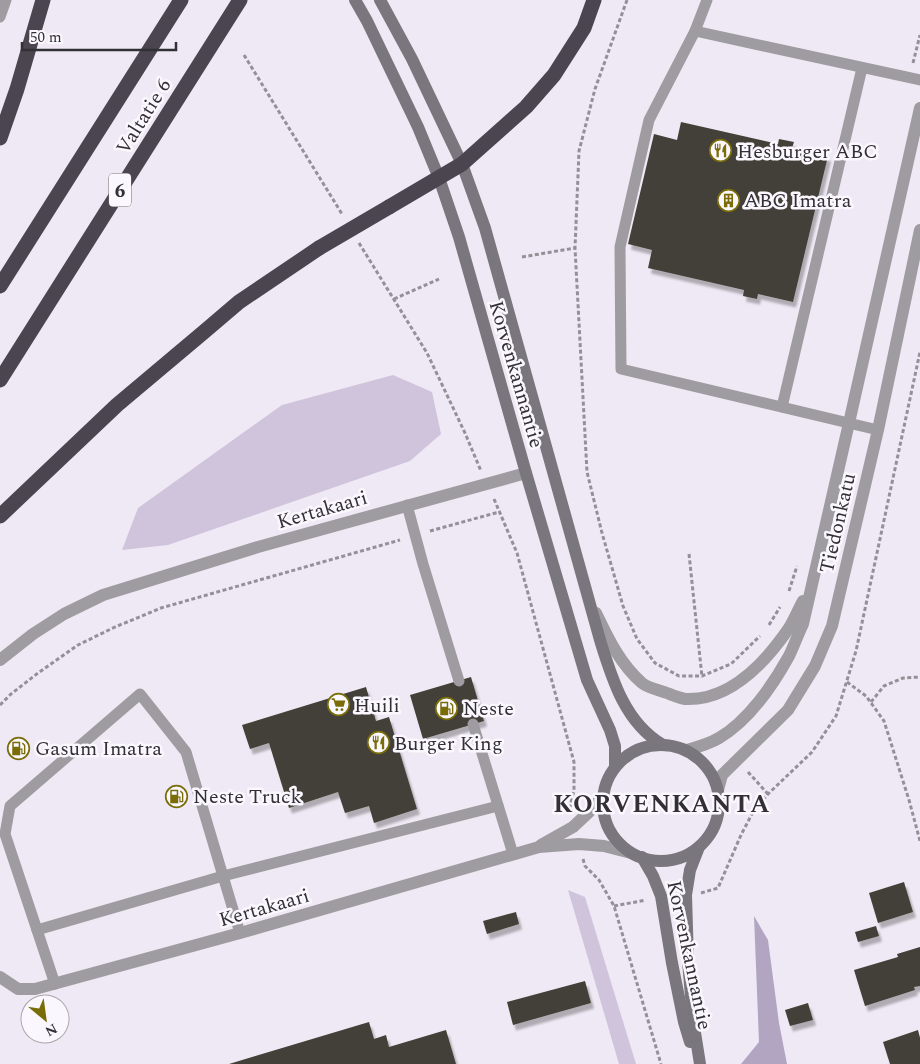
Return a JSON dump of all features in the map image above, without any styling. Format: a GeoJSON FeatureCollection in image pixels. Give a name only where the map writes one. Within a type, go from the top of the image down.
{"type":"FeatureCollection","features":[{"type":"Feature","properties":{"kind":"highway"},"geometry":{"type":"LineString","coordinates":[[0,138],[17,89],[43,0]]}},
{"type":"Feature","properties":{"kind":"highway","name":"Valtatie 6"},"geometry":{"type":"LineString","coordinates":[[0,286],[181,0]]}},
{"type":"Feature","properties":{"kind":"highway","name":"Valtatie 6"},"geometry":{"type":"LineString","coordinates":[[0,380],[240,0]]}},
{"type":"Feature","properties":{"kind":"highway"},"geometry":{"type":"LineString","coordinates":[[0,516],[117,404],[239,302],[319,248],[462,164],[526,107],[554,75],[584,28],[594,0]]}},
{"type":"Feature","properties":{"kind":"main road","name":"Korvenkannantie"},"geometry":{"type":"LineString","coordinates":[[355,0],[418,127],[439,178],[459,237],[587,680],[610,730],[615,746],[615,767]]}},
{"type":"Feature","properties":{"kind":"main road","name":"Korvenkannantie"},"geometry":{"type":"LineString","coordinates":[[380,0],[412,59],[462,164],[485,228],[610,673],[625,705],[640,726],[651,738],[663,745]]}},
{"type":"Feature","properties":{"kind":"main road"},"geometry":{"type":"LineString","coordinates":[[663,745],[687,750],[701,760],[711,774],[718,790],[719,805],[716,821],[710,835],[699,847],[686,855],[672,860],[657,861],[636,855],[618,842],[609,828],[604,812],[603,796],[607,781],[615,767],[628,755],[645,747],[663,745]]}},
{"type":"Feature","properties":{"kind":"main road","name":"Korvenkannantie"},"geometry":{"type":"LineString","coordinates":[[698,1064],[688,961],[686,894],[690,870],[699,847]]}},
{"type":"Feature","properties":{"kind":"main road","name":"Korvenkannantie"},"geometry":{"type":"LineString","coordinates":[[636,855],[653,876],[661,896],[684,1022],[698,1064]]}},
{"type":"Feature","properties":{"kind":"street","name":"Tiedonkatu"},"geometry":{"type":"LineString","coordinates":[[687,750],[720,738],[738,723],[776,678],[803,624],[920,108]]}},
{"type":"Feature","properties":{"kind":"street","name":"Tiedonkatu"},"geometry":{"type":"LineString","coordinates":[[718,790],[722,775],[788,710],[815,666],[832,626],[878,430],[920,230]]}},
{"type":"Feature","properties":{"kind":"street","name":"Kertakaari"},"geometry":{"type":"LineString","coordinates":[[0,660],[56,619],[103,596],[258,547],[526,473]]}},
{"type":"Feature","properties":{"kind":"street","name":"Tiedonkatu"},"geometry":{"type":"LineString","coordinates":[[588,596],[609,640],[624,665],[644,685],[684,699],[706,696],[726,690],[748,675],[769,654],[789,627],[813,584]]}},
{"type":"Feature","properties":{"kind":"street","name":"Kertakaari"},"geometry":{"type":"LineString","coordinates":[[539,847],[574,826],[603,796]]}},
{"type":"Feature","properties":{"kind":"street","name":"Kertakaari"},"geometry":{"type":"LineString","coordinates":[[0,977],[18,989],[35,989],[240,933],[539,847],[579,844],[604,846],[636,855]]}},
{"type":"Feature","properties":{"kind":"lane"},"geometry":{"type":"LineString","coordinates":[[0,17],[6,0]]}},
{"type":"Feature","properties":{"kind":"lane"},"geometry":{"type":"LineString","coordinates":[[707,0],[695,30],[649,120],[620,247],[621,369],[878,430]]}},
{"type":"Feature","properties":{"kind":"lane"},"geometry":{"type":"LineString","coordinates":[[695,30],[915,79]]}},
{"type":"Feature","properties":{"kind":"lane"},"geometry":{"type":"LineString","coordinates":[[782,407],[862,68]]}},
{"type":"Feature","properties":{"kind":"lane"},"geometry":{"type":"LineString","coordinates":[[407,505],[459,681]]}},
{"type":"Feature","properties":{"kind":"lane"},"geometry":{"type":"LineString","coordinates":[[55,984],[5,834],[10,806],[140,694],[186,752],[240,933]]}},
{"type":"Feature","properties":{"kind":"lane"},"geometry":{"type":"LineString","coordinates":[[473,724],[514,854]]}},
{"type":"Feature","properties":{"kind":"lane"},"geometry":{"type":"LineString","coordinates":[[37,930],[223,876],[498,806]]}},
{"type":"Feature","properties":{"kind":"path"},"geometry":{"type":"LineString","coordinates":[[626,0],[595,89],[579,151],[575,248],[587,472],[602,533],[623,606],[637,639],[655,663],[679,676],[702,676],[731,664],[765,631],[784,600]]}},
{"type":"Feature","properties":{"kind":"path"},"geometry":{"type":"LineString","coordinates":[[915,79],[920,35]]}},
{"type":"Feature","properties":{"kind":"path"},"geometry":{"type":"LineString","coordinates":[[244,55],[342,215]]}},
{"type":"Feature","properties":{"kind":"path"},"geometry":{"type":"LineString","coordinates":[[357,240],[427,353],[465,433],[517,553],[574,762],[574,790],[569,811],[574,826]]}},
{"type":"Feature","properties":{"kind":"path"},"geometry":{"type":"LineString","coordinates":[[522,257],[575,248]]}},
{"type":"Feature","properties":{"kind":"path"},"geometry":{"type":"LineString","coordinates":[[394,299],[439,279]]}},
{"type":"Feature","properties":{"kind":"path"},"geometry":{"type":"LineString","coordinates":[[0,705],[38,673],[78,644],[115,626],[161,608],[499,512]]}},
{"type":"Feature","properties":{"kind":"path"},"geometry":{"type":"LineString","coordinates":[[788,592],[800,558]]}},
{"type":"Feature","properties":{"kind":"path"},"geometry":{"type":"LineString","coordinates":[[871,702],[884,686],[903,678],[920,677]]}},
{"type":"Feature","properties":{"kind":"path"},"geometry":{"type":"LineString","coordinates":[[847,682],[866,696],[884,721],[920,841]]}},
{"type":"Feature","properties":{"kind":"path"},"geometry":{"type":"LineString","coordinates":[[579,844],[585,866],[599,880],[614,906],[661,1064]]}},
{"type":"Feature","properties":{"kind":"shaded area"},"geometry":{"type":"Polygon","coordinates":[[[393,375],[432,392],[441,434],[410,461],[168,545],[122,550],[138,508],[282,405],[393,375]]]}},
{"type":"Feature","properties":{"kind":"shaded area"},"geometry":{"type":"Polygon","coordinates":[[[568,890],[585,897],[636,1064],[619,1064],[568,890]]]}},
{"type":"Feature","properties":{"kind":"shaded area"},"geometry":{"type":"Polygon","coordinates":[[[754,916],[768,940],[779,1023],[787,1064],[741,1064],[759,1042],[754,916]]]}},
{"type":"Feature","properties":{"kind":"building","name":"ABC Imatra"},"geometry":{"type":"Polygon","coordinates":[[[681,122],[778,144],[779,139],[794,142],[792,148],[828,156],[793,302],[758,294],[757,299],[743,296],[744,290],[648,268],[652,250],[628,244],[654,134],[677,140],[681,122]]]}},
{"type":"Feature","properties":{"kind":"building"},"geometry":{"type":"Polygon","coordinates":[[[471,677],[484,721],[423,739],[410,695],[471,677]]]}},
{"type":"Feature","properties":{"kind":"building"},"geometry":{"type":"Polygon","coordinates":[[[366,687],[376,721],[389,717],[417,809],[374,823],[369,806],[345,813],[338,792],[289,808],[269,743],[250,749],[242,725],[366,687]]]}},
{"type":"Feature","properties":{"kind":"building"},"geometry":{"type":"Polygon","coordinates":[[[904,882],[913,912],[878,923],[869,893],[904,882]]]}},
{"type":"Feature","properties":{"kind":"building"},"geometry":{"type":"Polygon","coordinates":[[[516,912],[519,924],[487,934],[483,921],[516,912]]]}},
{"type":"Feature","properties":{"kind":"building"},"geometry":{"type":"Polygon","coordinates":[[[876,926],[879,936],[858,942],[855,932],[876,926]]]}},
{"type":"Feature","properties":{"kind":"building"},"geometry":{"type":"Polygon","coordinates":[[[920,947],[920,986],[914,987],[915,990],[865,1006],[854,970],[898,957],[897,954],[920,947]]]}},
{"type":"Feature","properties":{"kind":"building"},"geometry":{"type":"Polygon","coordinates":[[[585,981],[591,1003],[513,1025],[507,1002],[585,981]]]}},
{"type":"Feature","properties":{"kind":"building"},"geometry":{"type":"Polygon","coordinates":[[[808,1003],[813,1020],[790,1026],[785,1010],[808,1003]]]}},
{"type":"Feature","properties":{"kind":"building"},"geometry":{"type":"Polygon","coordinates":[[[369,1022],[374,1039],[386,1035],[389,1047],[446,1030],[456,1064],[229,1064],[369,1022]]]}},
{"type":"Feature","properties":{"kind":"building"},"geometry":{"type":"Polygon","coordinates":[[[918,1030],[920,1038],[920,1064],[890,1064],[883,1042],[918,1030]]]}},
{"type":"Feature","properties":{"kind":"place","name":"Hesburger ABC"},"geometry":{"type":"Point","coordinates":[721,151]}},
{"type":"Feature","properties":{"kind":"place","name":"ABC Imatra"},"geometry":{"type":"Point","coordinates":[728,200]}},
{"type":"Feature","properties":{"kind":"place","name":"Huili"},"geometry":{"type":"Point","coordinates":[338,705]}},
{"type":"Feature","properties":{"kind":"place","name":"Neste"},"geometry":{"type":"Point","coordinates":[447,708]}},
{"type":"Feature","properties":{"kind":"place","name":"Burger King"},"geometry":{"type":"Point","coordinates":[378,743]}},
{"type":"Feature","properties":{"kind":"place","name":"Gasum Imatra"},"geometry":{"type":"Point","coordinates":[19,748]}},
{"type":"Feature","properties":{"kind":"place","name":"Neste Truck"},"geometry":{"type":"Point","coordinates":[177,796]}},
{"type":"Feature","properties":{"kind":"district","name":"KORVENKANTA"},"geometry":{"type":"Point","coordinates":[662,803]}}]}
